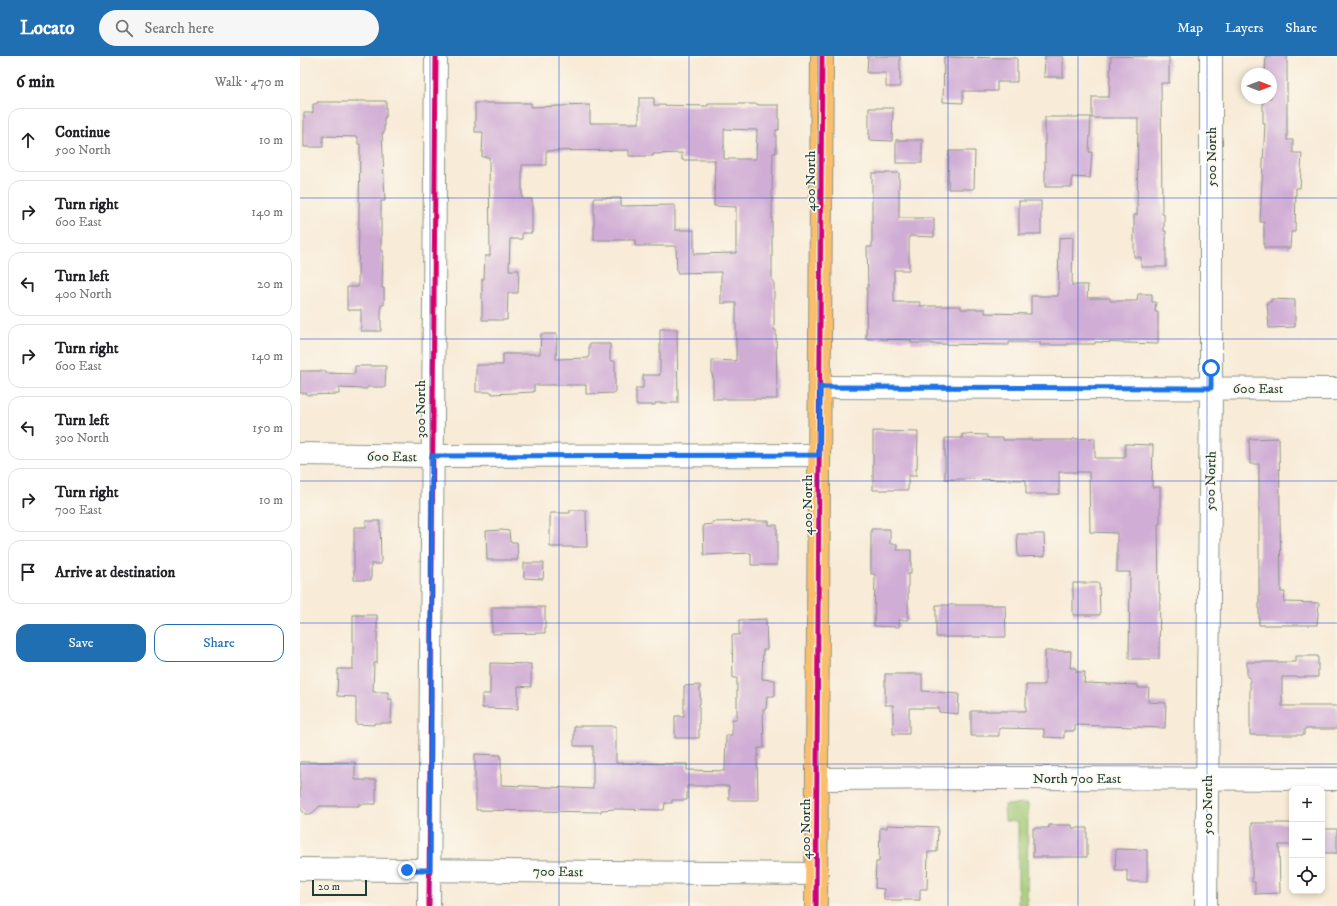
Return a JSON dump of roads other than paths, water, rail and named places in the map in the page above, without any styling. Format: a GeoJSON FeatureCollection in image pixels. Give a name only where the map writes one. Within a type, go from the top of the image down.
{"type":"FeatureCollection","features":[{"type":"Feature","properties":{"kind":"main road","name":"400 North"},"geometry":{"type":"LineString","coordinates":[[816,906],[822,56]]}},
{"type":"Feature","properties":{"kind":"street","name":"300 North"},"geometry":{"type":"LineString","coordinates":[[429,906],[436,56]]}},
{"type":"Feature","properties":{"kind":"street","name":"500 North"},"geometry":{"type":"LineString","coordinates":[[1206,906],[1211,388],[1211,56]]}},
{"type":"Feature","properties":{"kind":"street","name":"600 East"},"geometry":{"type":"LineString","coordinates":[[820,387],[1337,389]]}},
{"type":"Feature","properties":{"kind":"street","name":"600 East"},"geometry":{"type":"LineString","coordinates":[[300,454],[432,456],[819,455]]}},
{"type":"Feature","properties":{"kind":"street","name":"North 700 East"},"geometry":{"type":"LineString","coordinates":[[817,779],[1337,779]]}},
{"type":"Feature","properties":{"kind":"street","name":"700 East"},"geometry":{"type":"LineString","coordinates":[[300,869],[817,874]]}}]}
